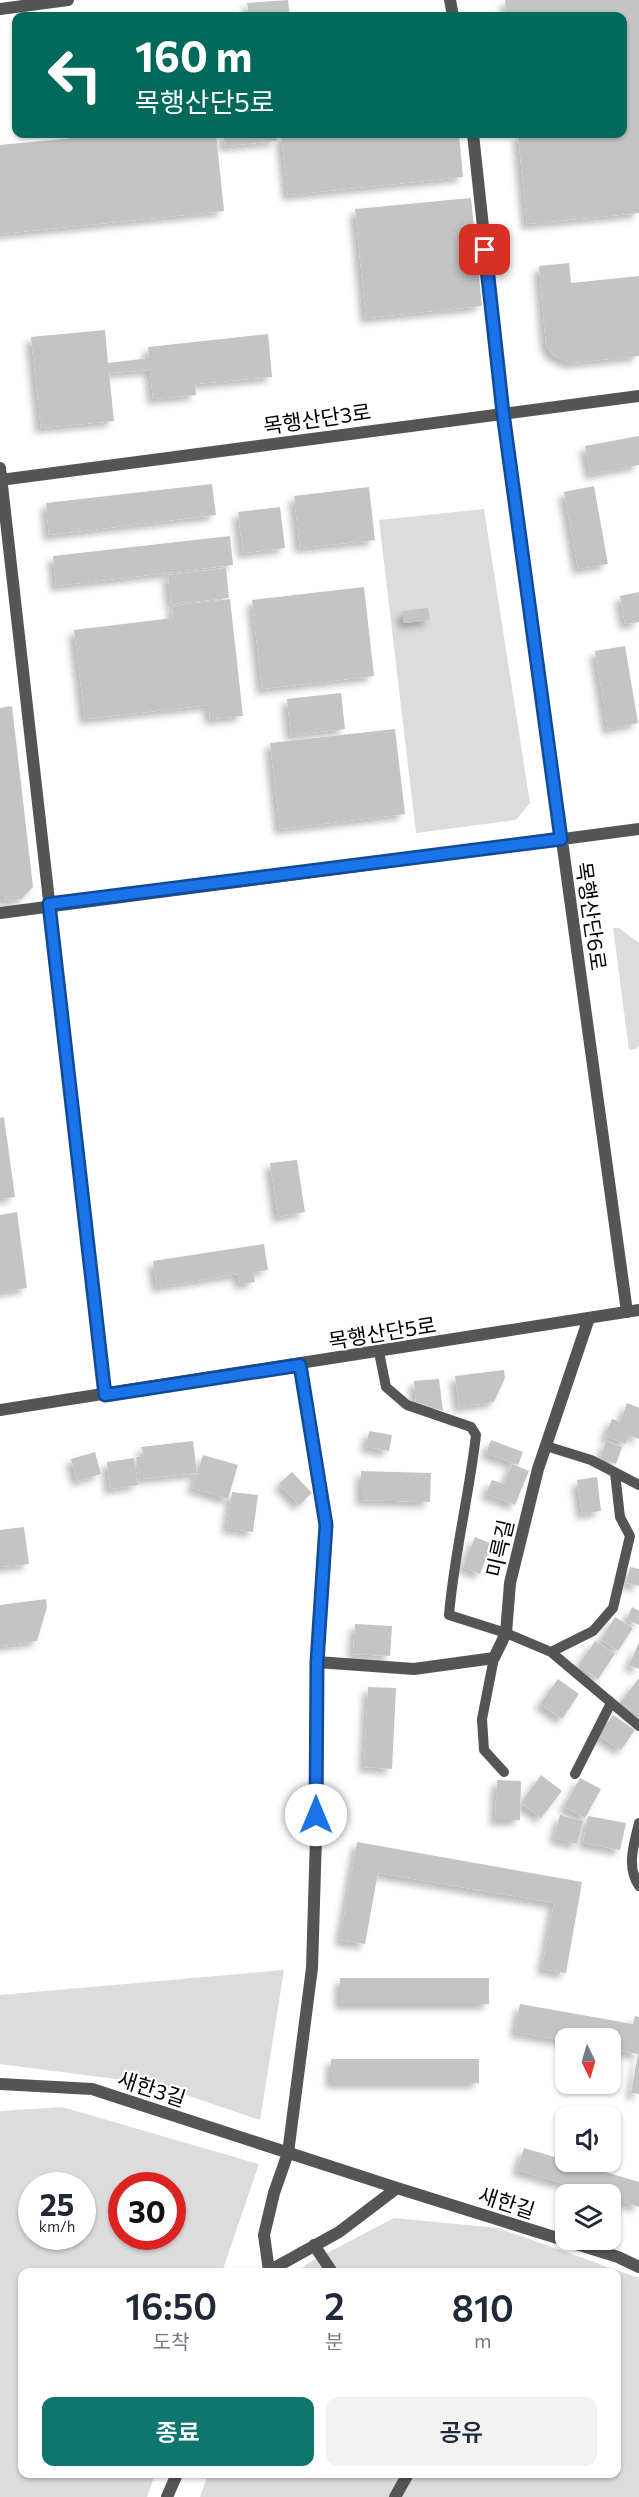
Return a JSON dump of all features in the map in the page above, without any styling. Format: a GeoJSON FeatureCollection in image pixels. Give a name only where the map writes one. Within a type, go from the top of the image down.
{"type":"FeatureCollection","features":[{"type":"Feature","properties":{"kind":"street"},"geometry":{"type":"LineString","coordinates":[[0,9],[68,0]]}},
{"type":"Feature","properties":{"kind":"street","name":"목행산단6로"},"geometry":{"type":"LineString","coordinates":[[473,138],[503,413],[561,839],[633,1311]]}},
{"type":"Feature","properties":{"kind":"street","name":"목행산단3로"},"geometry":{"type":"LineString","coordinates":[[1,476],[639,396]]}},
{"type":"Feature","properties":{"kind":"street"},"geometry":{"type":"LineString","coordinates":[[1,476],[105,1395]]}},
{"type":"Feature","properties":{"kind":"street"},"geometry":{"type":"LineString","coordinates":[[0,913],[49,904],[639,829]]}},
{"type":"Feature","properties":{"kind":"street","name":"목행산단5로"},"geometry":{"type":"LineString","coordinates":[[0,1410],[300,1365],[633,1311]]}},
{"type":"Feature","properties":{"kind":"street","name":"미륵길"},"geometry":{"type":"LineString","coordinates":[[506,1633],[510,1582],[546,1446],[589,1318]]}},
{"type":"Feature","properties":{"kind":"street"},"geometry":{"type":"LineString","coordinates":[[268,2268],[264,2235],[274,2193],[288,2153],[312,1968],[316,1837],[317,1662],[326,1525],[300,1365]]}},
{"type":"Feature","properties":{"kind":"street"},"geometry":{"type":"LineString","coordinates":[[317,1662],[414,1669],[494,1658],[506,1633]]}},
{"type":"Feature","properties":{"kind":"street","name":"새한3길"},"geometry":{"type":"LineString","coordinates":[[0,2084],[92,2089],[288,2153]]}},
{"type":"Feature","properties":{"kind":"street","name":"새한길"},"geometry":{"type":"LineString","coordinates":[[288,2153],[618,2258],[639,2267]]}},
{"type":"Feature","properties":{"kind":"street"},"geometry":{"type":"LineString","coordinates":[[275,2268],[339,2232],[397,2188]]}},
{"type":"Feature","properties":{"kind":"street"},"geometry":{"type":"LineString","coordinates":[[315,2245],[329,2268]]}},
{"type":"Feature","properties":{"kind":"street"},"geometry":{"type":"LineString","coordinates":[[167,2497],[175,2478]]}},
{"type":"Feature","properties":{"kind":"street"},"geometry":{"type":"LineString","coordinates":[[395,2497],[406,2478]]}},
{"type":"Feature","properties":{"kind":"lane"},"geometry":{"type":"LineString","coordinates":[[378,1352],[386,1387],[407,1405],[471,1427],[476,1436],[468,1500],[453,1564],[448,1616],[506,1633],[551,1652],[639,1726]]}},
{"type":"Feature","properties":{"kind":"lane"},"geometry":{"type":"LineString","coordinates":[[546,1446],[591,1460],[639,1485]]}},
{"type":"Feature","properties":{"kind":"lane"},"geometry":{"type":"LineString","coordinates":[[551,1652],[593,1631],[613,1608],[630,1536],[620,1517],[615,1473]]}},
{"type":"Feature","properties":{"kind":"lane"},"geometry":{"type":"LineString","coordinates":[[494,1658],[482,1719],[484,1750],[504,1772]]}},
{"type":"Feature","properties":{"kind":"lane"},"geometry":{"type":"LineString","coordinates":[[576,1774],[611,1703]]}},
{"type":"Feature","properties":{"kind":"lane"},"geometry":{"type":"LineString","coordinates":[[639,1823],[631,1859],[633,1878],[639,1886]]}},
{"type":"Feature","properties":{"kind":"shaded area"},"geometry":{"type":"Polygon","coordinates":[[[484,509],[530,803],[516,820],[416,833],[379,520],[484,509]]]}},
{"type":"Feature","properties":{"kind":"shaded area"},"geometry":{"type":"Polygon","coordinates":[[[613,928],[619,928],[639,943],[639,1045],[636,1049],[629,1050],[613,928]]]}},
{"type":"Feature","properties":{"kind":"shaded area"},"geometry":{"type":"Polygon","coordinates":[[[284,1970],[260,2120],[154,2084],[0,2064],[0,1995],[284,1970]]]}},
{"type":"Feature","properties":{"kind":"shaded area"},"geometry":{"type":"Polygon","coordinates":[[[62,2107],[259,2164],[223,2268],[18,2268],[18,2478],[154,2478],[147,2497],[0,2497],[0,2111],[62,2107]]]}},
{"type":"Feature","properties":{"kind":"shaded area"},"geometry":{"type":"Polygon","coordinates":[[[394,2218],[498,2228],[611,2268],[302,2268],[394,2218]]]}},
{"type":"Feature","properties":{"kind":"shaded area"},"geometry":{"type":"Polygon","coordinates":[[[621,2272],[639,2278],[639,2497],[200,2497],[207,2478],[621,2478],[621,2272]]]}},
{"type":"Feature","properties":{"kind":"building"},"geometry":{"type":"Polygon","coordinates":[[[288,0],[290,12],[248,12],[247,3],[288,0]]]}},
{"type":"Feature","properties":{"kind":"building"},"geometry":{"type":"Polygon","coordinates":[[[505,0],[639,0],[639,213],[527,224],[518,138],[627,138],[627,12],[506,12],[505,0]]]}},
{"type":"Feature","properties":{"kind":"building"},"geometry":{"type":"Polygon","coordinates":[[[74,138],[216,138],[224,211],[0,234],[0,145],[74,138]]]}},
{"type":"Feature","properties":{"kind":"building"},"geometry":{"type":"Polygon","coordinates":[[[224,138],[277,138],[277,141],[225,146],[224,138]]]}},
{"type":"Feature","properties":{"kind":"building"},"geometry":{"type":"Polygon","coordinates":[[[281,138],[459,138],[463,177],[288,195],[281,138]]]}},
{"type":"Feature","properties":{"kind":"building"},"geometry":{"type":"Polygon","coordinates":[[[471,198],[482,306],[366,318],[355,209],[471,198]]]}},
{"type":"Feature","properties":{"kind":"building"},"geometry":{"type":"Polygon","coordinates":[[[569,263],[571,283],[639,276],[639,356],[570,363],[554,356],[546,345],[539,266],[569,263]]]}},
{"type":"Feature","properties":{"kind":"building"},"geometry":{"type":"Polygon","coordinates":[[[105,330],[108,363],[149,358],[148,347],[268,334],[272,377],[195,384],[196,395],[153,399],[150,370],[109,373],[114,421],[41,428],[31,337],[105,330]]]}},
{"type":"Feature","properties":{"kind":"building"},"geometry":{"type":"Polygon","coordinates":[[[639,436],[639,465],[590,474],[585,446],[639,436]]]}},
{"type":"Feature","properties":{"kind":"building"},"geometry":{"type":"Polygon","coordinates":[[[212,484],[216,515],[49,535],[46,503],[212,484]]]}},
{"type":"Feature","properties":{"kind":"building"},"geometry":{"type":"Polygon","coordinates":[[[594,486],[608,564],[578,569],[564,492],[594,486]]]}},
{"type":"Feature","properties":{"kind":"building"},"geometry":{"type":"Polygon","coordinates":[[[369,487],[375,540],[300,548],[294,496],[369,487]]]}},
{"type":"Feature","properties":{"kind":"building"},"geometry":{"type":"Polygon","coordinates":[[[280,507],[285,548],[243,553],[238,512],[280,507]]]}},
{"type":"Feature","properties":{"kind":"building"},"geometry":{"type":"Polygon","coordinates":[[[230,536],[233,565],[56,586],[53,556],[230,536]]]}},
{"type":"Feature","properties":{"kind":"building"},"geometry":{"type":"Polygon","coordinates":[[[226,568],[229,598],[171,604],[168,575],[226,568]]]}},
{"type":"Feature","properties":{"kind":"building"},"geometry":{"type":"Polygon","coordinates":[[[364,587],[374,676],[262,689],[252,600],[364,587]]]}},
{"type":"Feature","properties":{"kind":"building"},"geometry":{"type":"Polygon","coordinates":[[[639,592],[639,622],[625,624],[620,596],[639,592]]]}},
{"type":"Feature","properties":{"kind":"building"},"geometry":{"type":"Polygon","coordinates":[[[230,599],[243,716],[210,719],[209,705],[85,719],[74,630],[173,618],[172,606],[230,599]]]}},
{"type":"Feature","properties":{"kind":"building"},"geometry":{"type":"Polygon","coordinates":[[[428,608],[430,620],[404,623],[403,611],[428,608]]]}},
{"type":"Feature","properties":{"kind":"building"},"geometry":{"type":"Polygon","coordinates":[[[625,646],[638,723],[608,729],[595,651],[625,646]]]}},
{"type":"Feature","properties":{"kind":"building"},"geometry":{"type":"Polygon","coordinates":[[[341,693],[345,729],[291,735],[287,699],[341,693]]]}},
{"type":"Feature","properties":{"kind":"building"},"geometry":{"type":"Polygon","coordinates":[[[12,706],[33,887],[21,899],[5,901],[4,896],[0,896],[0,708],[12,706]]]}},
{"type":"Feature","properties":{"kind":"building"},"geometry":{"type":"Polygon","coordinates":[[[395,729],[405,814],[280,829],[270,743],[395,729]]]}},
{"type":"Feature","properties":{"kind":"building"},"geometry":{"type":"Polygon","coordinates":[[[4,1117],[15,1197],[0,1199],[0,1118],[4,1117]]]}},
{"type":"Feature","properties":{"kind":"building"},"geometry":{"type":"Polygon","coordinates":[[[297,1160],[305,1212],[278,1217],[270,1163],[297,1160]]]}},
{"type":"Feature","properties":{"kind":"building"},"geometry":{"type":"Polygon","coordinates":[[[17,1212],[27,1288],[0,1292],[0,1215],[17,1212]]]}},
{"type":"Feature","properties":{"kind":"building"},"geometry":{"type":"Polygon","coordinates":[[[264,1244],[268,1270],[253,1272],[255,1282],[240,1284],[238,1274],[157,1287],[153,1261],[264,1244]]]}},
{"type":"Feature","properties":{"kind":"building"},"geometry":{"type":"Polygon","coordinates":[[[504,1370],[505,1378],[494,1402],[459,1407],[455,1376],[504,1370]]]}},
{"type":"Feature","properties":{"kind":"building"},"geometry":{"type":"Polygon","coordinates":[[[439,1379],[443,1411],[416,1402],[414,1381],[439,1379]]]}},
{"type":"Feature","properties":{"kind":"building"},"geometry":{"type":"Polygon","coordinates":[[[627,1403],[639,1408],[639,1439],[629,1435],[626,1444],[605,1436],[612,1419],[620,1422],[627,1403]]]}},
{"type":"Feature","properties":{"kind":"building"},"geometry":{"type":"Polygon","coordinates":[[[369,1431],[392,1435],[389,1451],[366,1447],[369,1431]]]}},
{"type":"Feature","properties":{"kind":"building"},"geometry":{"type":"Polygon","coordinates":[[[491,1440],[523,1452],[518,1465],[486,1453],[491,1440]]]}},
{"type":"Feature","properties":{"kind":"building"},"geometry":{"type":"Polygon","coordinates":[[[193,1441],[197,1473],[140,1479],[136,1457],[144,1456],[141,1447],[193,1441]]]}},
{"type":"Feature","properties":{"kind":"building"},"geometry":{"type":"Polygon","coordinates":[[[606,1441],[622,1447],[616,1464],[600,1458],[606,1441]]]}},
{"type":"Feature","properties":{"kind":"building"},"geometry":{"type":"Polygon","coordinates":[[[95,1452],[101,1474],[77,1481],[71,1459],[95,1452]]]}},
{"type":"Feature","properties":{"kind":"building"},"geometry":{"type":"Polygon","coordinates":[[[203,1455],[238,1465],[228,1499],[192,1488],[203,1455]]]}},
{"type":"Feature","properties":{"kind":"building"},"geometry":{"type":"Polygon","coordinates":[[[134,1458],[138,1485],[110,1489],[107,1462],[134,1458]]]}},
{"type":"Feature","properties":{"kind":"building"},"geometry":{"type":"Polygon","coordinates":[[[512,1464],[529,1471],[515,1505],[486,1494],[492,1480],[504,1484],[512,1464]]]}},
{"type":"Feature","properties":{"kind":"building"},"geometry":{"type":"Polygon","coordinates":[[[361,1471],[431,1473],[430,1502],[361,1500],[361,1471]]]}},
{"type":"Feature","properties":{"kind":"building"},"geometry":{"type":"Polygon","coordinates":[[[292,1472],[312,1493],[299,1505],[279,1484],[292,1472]]]}},
{"type":"Feature","properties":{"kind":"building"},"geometry":{"type":"Polygon","coordinates":[[[597,1477],[601,1511],[582,1514],[577,1480],[597,1477]]]}},
{"type":"Feature","properties":{"kind":"building"},"geometry":{"type":"Polygon","coordinates":[[[232,1492],[258,1495],[253,1532],[227,1528],[232,1492]]]}},
{"type":"Feature","properties":{"kind":"building"},"geometry":{"type":"Polygon","coordinates":[[[24,1527],[29,1564],[0,1567],[0,1530],[24,1527]]]}},
{"type":"Feature","properties":{"kind":"building"},"geometry":{"type":"Polygon","coordinates":[[[475,1537],[492,1544],[480,1574],[463,1567],[475,1537]]]}},
{"type":"Feature","properties":{"kind":"building"},"geometry":{"type":"Polygon","coordinates":[[[630,1567],[639,1569],[639,1586],[626,1583],[630,1567]]]}},
{"type":"Feature","properties":{"kind":"building"},"geometry":{"type":"Polygon","coordinates":[[[46,1599],[47,1607],[37,1641],[0,1646],[0,1605],[46,1599]]]}},
{"type":"Feature","properties":{"kind":"building"},"geometry":{"type":"Polygon","coordinates":[[[632,1607],[639,1611],[639,1625],[627,1619],[632,1607]]]}},
{"type":"Feature","properties":{"kind":"building"},"geometry":{"type":"Polygon","coordinates":[[[615,1617],[633,1628],[618,1651],[601,1640],[615,1617]]]}},
{"type":"Feature","properties":{"kind":"building"},"geometry":{"type":"Polygon","coordinates":[[[355,1624],[392,1626],[390,1656],[353,1654],[355,1624]]]}},
{"type":"Feature","properties":{"kind":"building"},"geometry":{"type":"Polygon","coordinates":[[[595,1641],[615,1654],[598,1679],[578,1666],[595,1641]]]}},
{"type":"Feature","properties":{"kind":"building"},"geometry":{"type":"Polygon","coordinates":[[[639,1642],[639,1669],[629,1665],[639,1642]]]}},
{"type":"Feature","properties":{"kind":"building"},"geometry":{"type":"Polygon","coordinates":[[[639,1678],[639,1719],[619,1704],[639,1678]]]}},
{"type":"Feature","properties":{"kind":"building"},"geometry":{"type":"Polygon","coordinates":[[[558,1679],[579,1694],[562,1719],[540,1704],[558,1679]]]}},
{"type":"Feature","properties":{"kind":"building"},"geometry":{"type":"Polygon","coordinates":[[[368,1687],[396,1688],[392,1769],[364,1767],[368,1687]]]}},
{"type":"Feature","properties":{"kind":"building"},"geometry":{"type":"Polygon","coordinates":[[[613,1715],[635,1730],[621,1750],[598,1735],[613,1715]]]}},
{"type":"Feature","properties":{"kind":"building"},"geometry":{"type":"Polygon","coordinates":[[[541,1775],[562,1791],[541,1818],[521,1803],[541,1775]]]}},
{"type":"Feature","properties":{"kind":"building"},"geometry":{"type":"Polygon","coordinates":[[[580,1778],[601,1789],[585,1818],[564,1807],[580,1778]]]}},
{"type":"Feature","properties":{"kind":"building"},"geometry":{"type":"Polygon","coordinates":[[[497,1780],[521,1781],[520,1820],[495,1820],[497,1780]]]}},
{"type":"Feature","properties":{"kind":"building"},"geometry":{"type":"Polygon","coordinates":[[[560,1815],[583,1821],[577,1844],[554,1838],[560,1815]]]}},
{"type":"Feature","properties":{"kind":"building"},"geometry":{"type":"Polygon","coordinates":[[[588,1816],[626,1823],[620,1850],[583,1843],[588,1816]]]}},
{"type":"Feature","properties":{"kind":"building"},"geometry":{"type":"Polygon","coordinates":[[[357,1842],[582,1882],[566,1973],[542,1969],[554,1903],[378,1873],[365,1944],[340,1940],[357,1842]]]}},
{"type":"Feature","properties":{"kind":"building"},"geometry":{"type":"Polygon","coordinates":[[[340,1978],[489,1978],[489,2004],[340,2004],[340,1978]]]}},
{"type":"Feature","properties":{"kind":"building"},"geometry":{"type":"Polygon","coordinates":[[[520,2004],[633,2024],[635,2016],[639,2017],[639,2094],[631,2093],[638,2054],[621,2051],[621,2028],[555,2028],[555,2039],[515,2032],[520,2004]]]}},
{"type":"Feature","properties":{"kind":"building"},"geometry":{"type":"Polygon","coordinates":[[[331,2059],[479,2059],[479,2083],[331,2083],[331,2059]]]}},
{"type":"Feature","properties":{"kind":"building"},"geometry":{"type":"Polygon","coordinates":[[[524,2148],[555,2157],[555,2172],[605,2172],[639,2182],[639,2207],[621,2201],[621,2184],[564,2184],[517,2170],[524,2148]]]}},
{"type":"Feature","properties":{"kind":"route"},"geometry":{"type":"LineString","coordinates":[[316,1815],[317,1662],[326,1525],[300,1365],[105,1395],[49,904],[561,839],[503,413],[485,250]]}}]}
